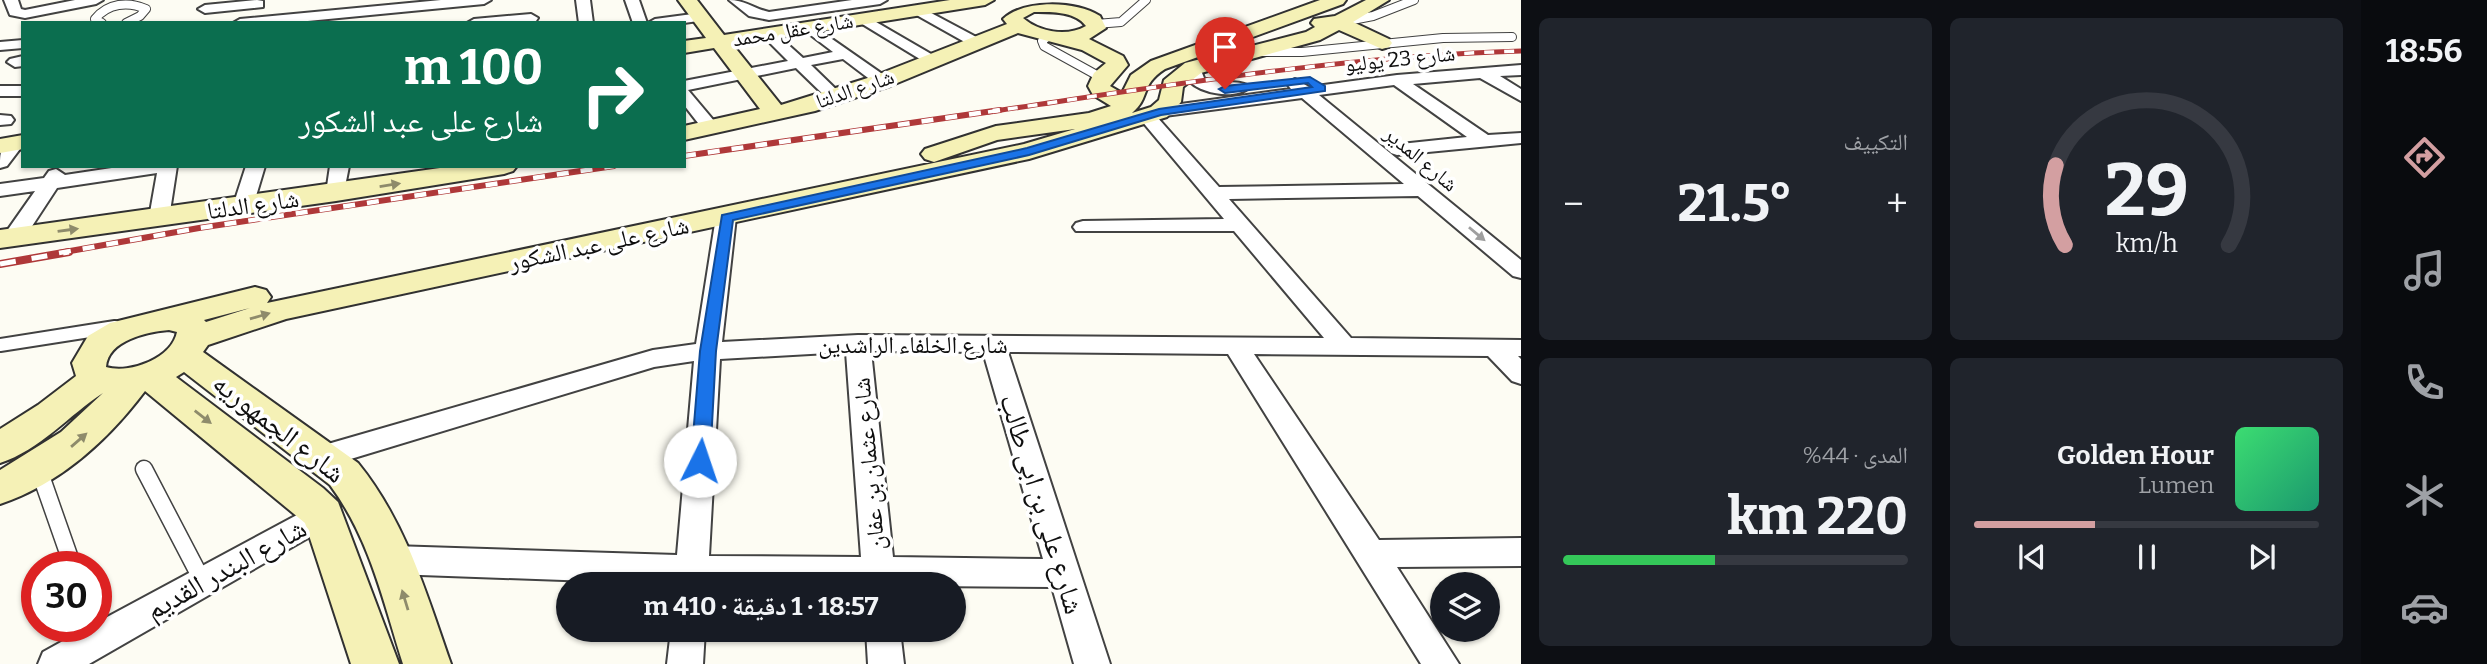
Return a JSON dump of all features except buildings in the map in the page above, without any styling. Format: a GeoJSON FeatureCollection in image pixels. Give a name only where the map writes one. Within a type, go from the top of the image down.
{"type":"FeatureCollection","features":[{"type":"Feature","properties":{"kind":"main road"},"geometry":{"type":"LineString","coordinates":[[687,0],[776,114]]}},
{"type":"Feature","properties":{"kind":"main road","name":"شارع عقل محمد"},"geometry":{"type":"LineString","coordinates":[[686,47],[768,34],[809,19],[876,9],[918,10],[951,2],[985,0]]}},
{"type":"Feature","properties":{"kind":"main road"},"geometry":{"type":"LineString","coordinates":[[1091,29],[1088,16],[1042,3],[1024,9],[1014,15],[1013,19],[1021,27],[1089,46],[1116,60],[1118,65],[1115,69],[1102,78],[1101,90],[1145,112],[1170,102],[1172,85],[1193,68],[1254,41],[1297,15],[1337,11],[1380,0]]}},
{"type":"Feature","properties":{"kind":"main road"},"geometry":{"type":"LineString","coordinates":[[1145,112],[1135,82],[1158,65],[1254,41],[1293,43],[1326,30],[1337,11]]}},
{"type":"Feature","properties":{"kind":"main road"},"geometry":{"type":"LineString","coordinates":[[1337,11],[1382,43]]}},
{"type":"Feature","properties":{"kind":"main road","name":"شارع الدلتا"},"geometry":{"type":"LineString","coordinates":[[686,134],[776,114],[835,96],[933,61],[1010,28],[1021,27]]}},
{"type":"Feature","properties":{"kind":"main road"},"geometry":{"type":"LineString","coordinates":[[1054,36],[1091,29],[1158,65]]}},
{"type":"Feature","properties":{"kind":"main road","name":"شارع على عبد الشكور"},"geometry":{"type":"LineString","coordinates":[[183,337],[323,281],[617,224],[894,165],[946,149],[1024,140],[1145,112]]}},
{"type":"Feature","properties":{"kind":"main road","name":"شارع على عبد الشكور"},"geometry":{"type":"LineString","coordinates":[[183,337],[279,310],[987,160],[1024,140]]}},
{"type":"Feature","properties":{"kind":"main road"},"geometry":{"type":"LineString","coordinates":[[946,149],[980,149],[989,156],[987,160]]}},
{"type":"Feature","properties":{"kind":"main road","name":"شارع الدلتا"},"geometry":{"type":"LineString","coordinates":[[6,239],[336,193],[446,171],[481,168]]}},
{"type":"Feature","properties":{"kind":"main road"},"geometry":{"type":"LineString","coordinates":[[142,377],[120,382],[97,378],[90,372],[91,356],[108,338],[136,324],[183,337]]}},
{"type":"Feature","properties":{"kind":"main road"},"geometry":{"type":"LineString","coordinates":[[0,488],[39,470],[74,445],[183,337]]}},
{"type":"Feature","properties":{"kind":"main road","name":"شارع الجمهوريه"},"geometry":{"type":"LineString","coordinates":[[183,337],[344,474],[363,496],[393,560],[427,664]]}},
{"type":"Feature","properties":{"kind":"main road","name":"شارع الجمهوريه"},"geometry":{"type":"LineString","coordinates":[[142,377],[309,500],[323,514],[375,664]]}},
{"type":"Feature","properties":{"kind":"main road"},"geometry":{"type":"LineString","coordinates":[[0,448],[51,415],[97,378]]}},
{"type":"Feature","properties":{"kind":"street"},"geometry":{"type":"LineString","coordinates":[[8,7],[34,18],[96,0]]}},
{"type":"Feature","properties":{"kind":"street"},"geometry":{"type":"LineString","coordinates":[[352,17],[361,0]]}},
{"type":"Feature","properties":{"kind":"street"},"geometry":{"type":"LineString","coordinates":[[205,11],[267,7],[352,17],[380,16],[461,6],[484,0]]}},
{"type":"Feature","properties":{"kind":"street"},"geometry":{"type":"LineString","coordinates":[[531,21],[533,0]]}},
{"type":"Feature","properties":{"kind":"street"},"geometry":{"type":"LineString","coordinates":[[583,0],[586,21]]}},
{"type":"Feature","properties":{"kind":"street"},"geometry":{"type":"LineString","coordinates":[[632,0],[639,21]]}},
{"type":"Feature","properties":{"kind":"street"},"geometry":{"type":"LineString","coordinates":[[736,0],[754,13],[764,16],[809,19],[844,2],[876,9],[910,47],[933,61]]}},
{"type":"Feature","properties":{"kind":"street"},"geometry":{"type":"LineString","coordinates":[[795,0],[809,19],[845,54],[882,80]]}},
{"type":"Feature","properties":{"kind":"street"},"geometry":{"type":"LineString","coordinates":[[299,9],[318,3]]}},
{"type":"Feature","properties":{"kind":"street"},"geometry":{"type":"LineString","coordinates":[[243,21],[267,7]]}},
{"type":"Feature","properties":{"kind":"street"},"geometry":{"type":"LineString","coordinates":[[918,10],[975,42]]}},
{"type":"Feature","properties":{"kind":"street"},"geometry":{"type":"LineString","coordinates":[[670,21],[700,17]]}},
{"type":"Feature","properties":{"kind":"street"},"geometry":{"type":"LineString","coordinates":[[768,34],[835,96]]}},
{"type":"Feature","properties":{"kind":"street"},"geometry":{"type":"LineString","coordinates":[[0,46],[21,44]]}},
{"type":"Feature","properties":{"kind":"street"},"geometry":{"type":"LineString","coordinates":[[890,52],[910,47]]}},
{"type":"Feature","properties":{"kind":"street"},"geometry":{"type":"LineString","coordinates":[[686,86],[845,54]]}},
{"type":"Feature","properties":{"kind":"street","name":"شارع 23 يوليو"},"geometry":{"type":"LineString","coordinates":[[1193,68],[1197,81],[1216,89],[1397,80],[1521,61]]}},
{"type":"Feature","properties":{"kind":"street"},"geometry":{"type":"LineString","coordinates":[[1483,68],[1521,86]]}},
{"type":"Feature","properties":{"kind":"street"},"geometry":{"type":"LineString","coordinates":[[1483,68],[1521,96]]}},
{"type":"Feature","properties":{"kind":"street","name":"شارع 23 يوليو"},"geometry":{"type":"LineString","coordinates":[[1145,112],[1307,85],[1483,68],[1521,70]]}},
{"type":"Feature","properties":{"kind":"street"},"geometry":{"type":"LineString","coordinates":[[1397,80],[1483,140]]}},
{"type":"Feature","properties":{"kind":"street","name":"شارع المدير"},"geometry":{"type":"LineString","coordinates":[[1307,85],[1397,149],[1521,251]]}},
{"type":"Feature","properties":{"kind":"street","name":"شارع المدير"},"geometry":{"type":"LineString","coordinates":[[1307,85],[1424,190],[1521,271]]}},
{"type":"Feature","properties":{"kind":"street"},"geometry":{"type":"LineString","coordinates":[[0,91],[21,91]]}},
{"type":"Feature","properties":{"kind":"street"},"geometry":{"type":"LineString","coordinates":[[686,96],[712,128]]}},
{"type":"Feature","properties":{"kind":"street"},"geometry":{"type":"LineString","coordinates":[[1145,112],[1345,347]]}},
{"type":"Feature","properties":{"kind":"street"},"geometry":{"type":"LineString","coordinates":[[1397,149],[1521,138]]}},
{"type":"Feature","properties":{"kind":"street"},"geometry":{"type":"LineString","coordinates":[[0,190],[57,175],[143,168]]}},
{"type":"Feature","properties":{"kind":"street"},"geometry":{"type":"LineString","coordinates":[[159,218],[167,168]]}},
{"type":"Feature","properties":{"kind":"street"},"geometry":{"type":"LineString","coordinates":[[243,206],[255,168]]}},
{"type":"Feature","properties":{"kind":"street"},"geometry":{"type":"LineString","coordinates":[[336,193],[340,168]]}},
{"type":"Feature","properties":{"kind":"street"},"geometry":{"type":"LineString","coordinates":[[6,239],[57,175]]}},
{"type":"Feature","properties":{"kind":"street"},"geometry":{"type":"LineString","coordinates":[[1213,193],[1424,190]]}},
{"type":"Feature","properties":{"kind":"street"},"geometry":{"type":"LineString","coordinates":[[692,572],[708,351],[726,217]]}},
{"type":"Feature","properties":{"kind":"street"},"geometry":{"type":"LineString","coordinates":[[1083,227],[1241,225]]}},
{"type":"Feature","properties":{"kind":"street","name":"شارع الخلفاء الراشدين"},"geometry":{"type":"LineString","coordinates":[[321,457],[653,359],[708,351],[858,343],[1521,348]]}},
{"type":"Feature","properties":{"kind":"street","name":"شارع عثمان بن عفان"},"geometry":{"type":"LineString","coordinates":[[858,343],[877,572]]}},
{"type":"Feature","properties":{"kind":"street","name":"شارع على بن ابى طالب"},"geometry":{"type":"LineString","coordinates":[[993,344],[1092,664]]}},
{"type":"Feature","properties":{"kind":"street"},"geometry":{"type":"LineString","coordinates":[[1236,347],[1441,664]]}},
{"type":"Feature","properties":{"kind":"street"},"geometry":{"type":"LineString","coordinates":[[1495,348],[1521,375]]}},
{"type":"Feature","properties":{"kind":"street","name":"شارع البندر القديم"},"geometry":{"type":"LineString","coordinates":[[112,625],[203,582],[323,514]]}},
{"type":"Feature","properties":{"kind":"street"},"geometry":{"type":"LineString","coordinates":[[1368,554],[1521,552]]}},
{"type":"Feature","properties":{"kind":"street"},"geometry":{"type":"LineString","coordinates":[[393,560],[604,572]]}},
{"type":"Feature","properties":{"kind":"street"},"geometry":{"type":"LineString","coordinates":[[966,576],[1064,573]]}},
{"type":"Feature","properties":{"kind":"street","name":"شارع البندر القديم"},"geometry":{"type":"LineString","coordinates":[[56,664],[84,642]]}},
{"type":"Feature","properties":{"kind":"street"},"geometry":{"type":"LineString","coordinates":[[685,664],[687,642]]}},
{"type":"Feature","properties":{"kind":"street"},"geometry":{"type":"LineString","coordinates":[[884,642],[886,664]]}},
{"type":"Feature","properties":{"kind":"lane"},"geometry":{"type":"LineString","coordinates":[[1091,29],[1121,22],[1146,0]]}},
{"type":"Feature","properties":{"kind":"lane"},"geometry":{"type":"LineString","coordinates":[[1337,11],[1373,16],[1415,0]]}},
{"type":"Feature","properties":{"kind":"lane"},"geometry":{"type":"LineString","coordinates":[[98,21],[95,19],[97,15],[116,1],[146,9],[130,21]]}},
{"type":"Feature","properties":{"kind":"lane"},"geometry":{"type":"LineString","coordinates":[[1254,41],[1302,52],[1443,38],[1512,37]]}},
{"type":"Feature","properties":{"kind":"lane"},"geometry":{"type":"LineString","coordinates":[[0,345],[136,324]]}},
{"type":"Feature","properties":{"kind":"lane"},"geometry":{"type":"LineString","coordinates":[[144,469],[203,582]]}},
{"type":"Feature","properties":{"kind":"lane"},"geometry":{"type":"LineString","coordinates":[[39,470],[67,551]]}},
{"type":"Feature","properties":{"kind":"railway"},"geometry":{"type":"LineString","coordinates":[[988,112],[1320,66],[1521,51]]}},
{"type":"Feature","properties":{"kind":"railway"},"geometry":{"type":"LineString","coordinates":[[686,156],[1000,110]]}},
{"type":"Feature","properties":{"kind":"railway"},"geometry":{"type":"LineString","coordinates":[[59,253],[199,228],[601,168]]}},
{"type":"Feature","properties":{"kind":"railway"},"geometry":{"type":"LineString","coordinates":[[0,264],[69,252]]}},
{"type":"Feature","properties":{"kind":"route"},"geometry":{"type":"LineString","coordinates":[[700,461],[708,351],[726,217],[1029,151],[1159,112],[1321,89],[1310,80],[1225,89]]}}]}
